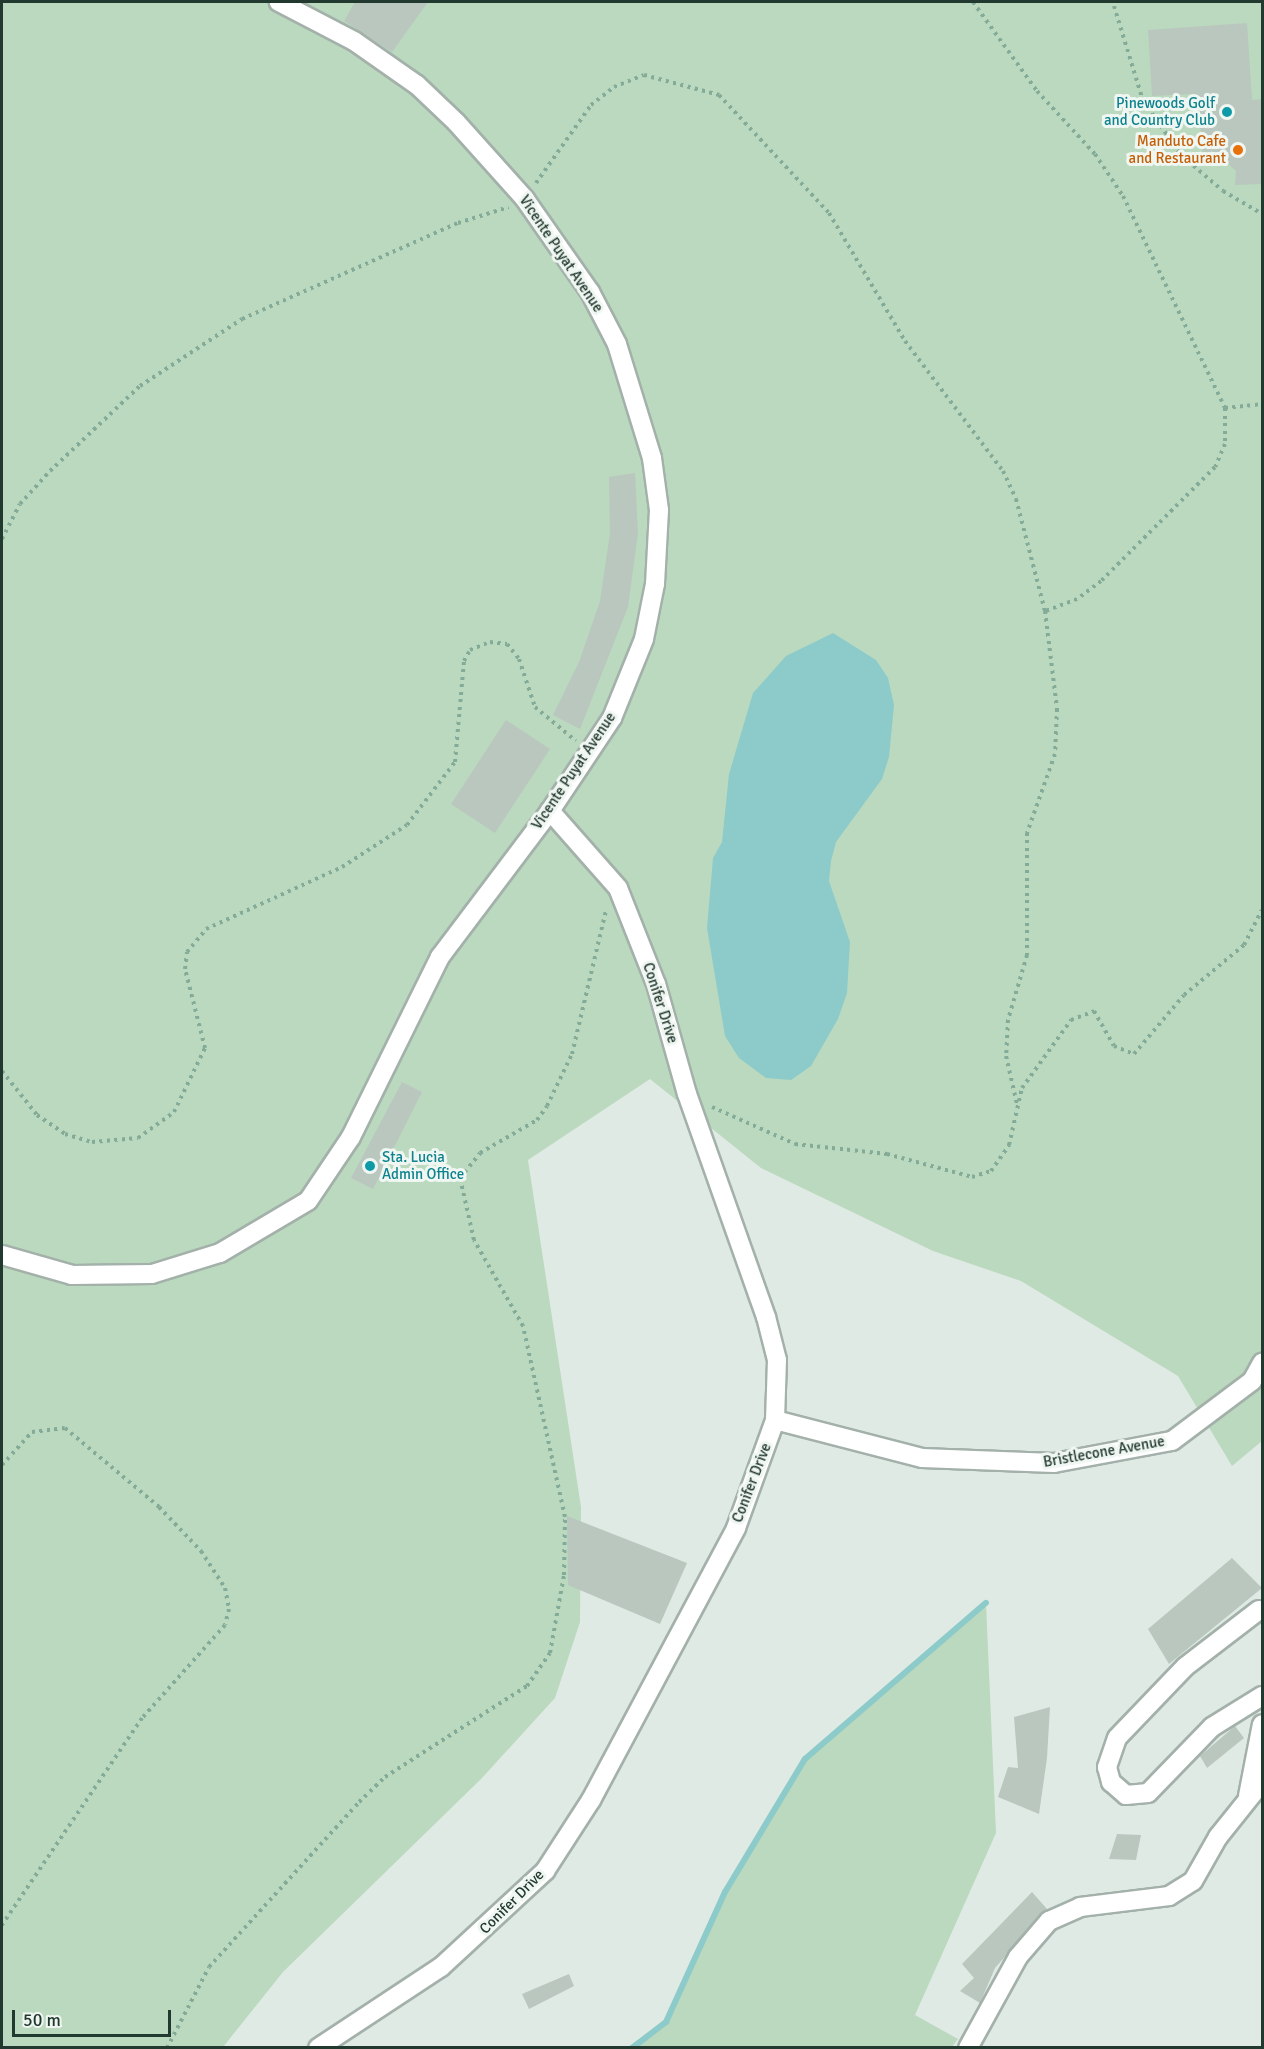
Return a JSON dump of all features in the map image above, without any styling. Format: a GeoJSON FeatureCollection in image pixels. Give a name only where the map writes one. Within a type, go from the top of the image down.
{"type":"FeatureCollection","features":[{"type":"Feature","properties":{"kind":"street","name":"Vicente Puyat Avenue"},"geometry":{"type":"LineString","coordinates":[[2,1255],[72,1275],[152,1274],[219,1253],[308,1201],[351,1137],[440,957],[550,811],[612,718],[644,639],[655,584],[659,510],[652,458],[617,344],[590,292],[525,199],[417,85],[354,41],[279,2]]}},
{"type":"Feature","properties":{"kind":"street","name":"Conifer Drive"},"geometry":{"type":"LineString","coordinates":[[318,2048],[441,1967],[545,1871],[591,1800],[736,1528],[775,1420],[777,1360],[766,1317],[687,1095],[656,984],[618,888],[550,811]]}},
{"type":"Feature","properties":{"kind":"street","name":"Bristlecone Avenue"},"geometry":{"type":"LineString","coordinates":[[775,1420],[922,1458],[1054,1463],[1172,1441],[1252,1381],[1263,1363]]}},
{"type":"Feature","properties":{"kind":"street"},"geometry":{"type":"LineString","coordinates":[[1261,1611],[1185,1667],[1117,1738],[1107,1767],[1111,1782],[1125,1795],[1148,1793],[1212,1727],[1263,1696]]}},
{"type":"Feature","properties":{"kind":"street"},"geometry":{"type":"LineString","coordinates":[[1248,1797],[1263,1725]]}},
{"type":"Feature","properties":{"kind":"street"},"geometry":{"type":"LineString","coordinates":[[968,2048],[1018,1957],[1049,1921],[1080,1907],[1169,1896],[1193,1881],[1248,1797],[1263,1782]]}},
{"type":"Feature","properties":{"kind":"path"},"geometry":{"type":"LineString","coordinates":[[973,2],[1037,91],[1095,154],[1123,196],[1225,408],[1225,444],[1215,467],[1101,581],[1077,599],[1045,611]]}},
{"type":"Feature","properties":{"kind":"path"},"geometry":{"type":"LineString","coordinates":[[1114,6],[1143,101],[1169,137],[1223,191],[1263,214]]}},
{"type":"Feature","properties":{"kind":"path"},"geometry":{"type":"LineString","coordinates":[[2,539],[20,504],[110,409],[242,319],[525,199],[591,105],[614,87],[644,75],[719,95],[829,213],[905,341],[1003,471],[1016,499],[1045,611],[1055,680],[1055,754],[1027,833],[1027,955],[1008,1020],[1006,1056],[1017,1104]]}},
{"type":"Feature","properties":{"kind":"path"},"geometry":{"type":"LineString","coordinates":[[1225,408],[1263,405]]}},
{"type":"Feature","properties":{"kind":"path"},"geometry":{"type":"LineString","coordinates":[[2,1071],[37,1114],[65,1134],[92,1142],[138,1138],[174,1112],[205,1048],[203,1023],[184,969],[187,952],[206,929],[342,867],[407,825],[455,762],[464,661],[470,650],[490,642],[507,644],[519,659],[535,707],[590,751]]}},
{"type":"Feature","properties":{"kind":"path"},"geometry":{"type":"LineString","coordinates":[[167,2048],[209,1967],[359,1802],[385,1777],[527,1686],[550,1653],[564,1575],[565,1517],[523,1326],[474,1240],[460,1178],[480,1153],[537,1120],[547,1106],[572,1054],[600,921],[618,888]]}},
{"type":"Feature","properties":{"kind":"path"},"geometry":{"type":"LineString","coordinates":[[687,1095],[767,1136],[819,1149],[887,1154],[972,1177],[1000,1163],[1022,1088],[1080,1013],[1094,1011],[1124,1053],[1140,1049],[1184,995],[1244,945],[1263,910]]}},
{"type":"Feature","properties":{"kind":"path"},"geometry":{"type":"LineString","coordinates":[[2,1465],[32,1432],[65,1428],[159,1507],[201,1551],[225,1588],[229,1609],[225,1624],[141,1718],[2,1925]]}},
{"type":"Feature","properties":{"kind":"green space"},"geometry":{"type":"Polygon","coordinates":[[[2,2],[1262,2],[1262,1441],[1232,1466],[1178,1376],[1021,1281],[933,1251],[761,1168],[650,1079],[528,1160],[581,1507],[580,1622],[555,1698],[482,1778],[283,1972],[223,2047],[2,2048],[2,2]]]}},
{"type":"Feature","properties":{"kind":"green space"},"geometry":{"type":"Polygon","coordinates":[[[986,1603],[996,1833],[915,2015],[958,2039],[952,2047],[632,2047],[666,2022],[725,1892],[805,1759],[986,1603]]]}},
{"type":"Feature","properties":{"kind":"water"},"geometry":{"type":"Polygon","coordinates":[[[833,633],[876,660],[888,678],[894,705],[889,757],[882,779],[836,842],[831,861],[829,881],[850,942],[847,993],[838,1019],[811,1066],[791,1080],[766,1078],[739,1058],[725,1036],[707,928],[713,858],[722,842],[729,774],[753,693],[786,656],[833,633]]]}},
{"type":"Feature","properties":{"kind":"building"},"geometry":{"type":"Polygon","coordinates":[[[355,2],[428,2],[392,52],[344,21],[355,2]]]}},
{"type":"Feature","properties":{"kind":"building","name":"Pinewoods Golf and Country Club"},"geometry":{"type":"Polygon","coordinates":[[[1247,23],[1252,100],[1263,99],[1263,184],[1235,185],[1236,171],[1217,154],[1203,155],[1200,124],[1192,125],[1190,94],[1152,96],[1148,30],[1247,23]]]}},
{"type":"Feature","properties":{"kind":"building"},"geometry":{"type":"Polygon","coordinates":[[[635,473],[638,533],[628,607],[580,729],[553,715],[579,662],[600,601],[610,533],[609,477],[635,473]]]}},
{"type":"Feature","properties":{"kind":"building"},"geometry":{"type":"Polygon","coordinates":[[[506,720],[550,749],[495,833],[451,804],[506,720]]]}},
{"type":"Feature","properties":{"kind":"building"},"geometry":{"type":"Polygon","coordinates":[[[402,1082],[422,1092],[373,1189],[351,1178],[402,1082]]]}},
{"type":"Feature","properties":{"kind":"building"},"geometry":{"type":"Polygon","coordinates":[[[567,1516],[687,1563],[660,1624],[568,1585],[567,1516]]]}},
{"type":"Feature","properties":{"kind":"building"},"geometry":{"type":"Polygon","coordinates":[[[1232,1558],[1262,1588],[1169,1664],[1148,1629],[1232,1558]]]}},
{"type":"Feature","properties":{"kind":"building"},"geometry":{"type":"Polygon","coordinates":[[[1050,1707],[1047,1758],[1039,1814],[998,1797],[1008,1767],[1018,1768],[1014,1717],[1050,1707]]]}},
{"type":"Feature","properties":{"kind":"building"},"geometry":{"type":"Polygon","coordinates":[[[1235,1726],[1244,1738],[1207,1768],[1200,1756],[1235,1726]]]}},
{"type":"Feature","properties":{"kind":"building"},"geometry":{"type":"Polygon","coordinates":[[[1117,1834],[1141,1835],[1136,1860],[1109,1859],[1117,1834]]]}},
{"type":"Feature","properties":{"kind":"building"},"geometry":{"type":"Polygon","coordinates":[[[1032,1892],[1047,1909],[995,1968],[980,2003],[960,1991],[974,1978],[962,1964],[1032,1892]]]}},
{"type":"Feature","properties":{"kind":"building"},"geometry":{"type":"Polygon","coordinates":[[[569,1974],[574,1986],[529,2009],[522,1994],[569,1974]]]}},
{"type":"Feature","properties":{"kind":"waterway"},"geometry":{"type":"LineString","coordinates":[[632,2048],[666,2022],[725,1892],[805,1759],[986,1603]]}},
{"type":"Feature","properties":{"kind":"place","name":"Pinewoods Golf and Country Club"},"geometry":{"type":"Point","coordinates":[1227,112]}},
{"type":"Feature","properties":{"kind":"place","name":"Manduto Cafe and Restaurant"},"geometry":{"type":"Point","coordinates":[1238,150]}},
{"type":"Feature","properties":{"kind":"place","name":"Sta. Lucia Admin Office"},"geometry":{"type":"Point","coordinates":[370,1166]}}]}
